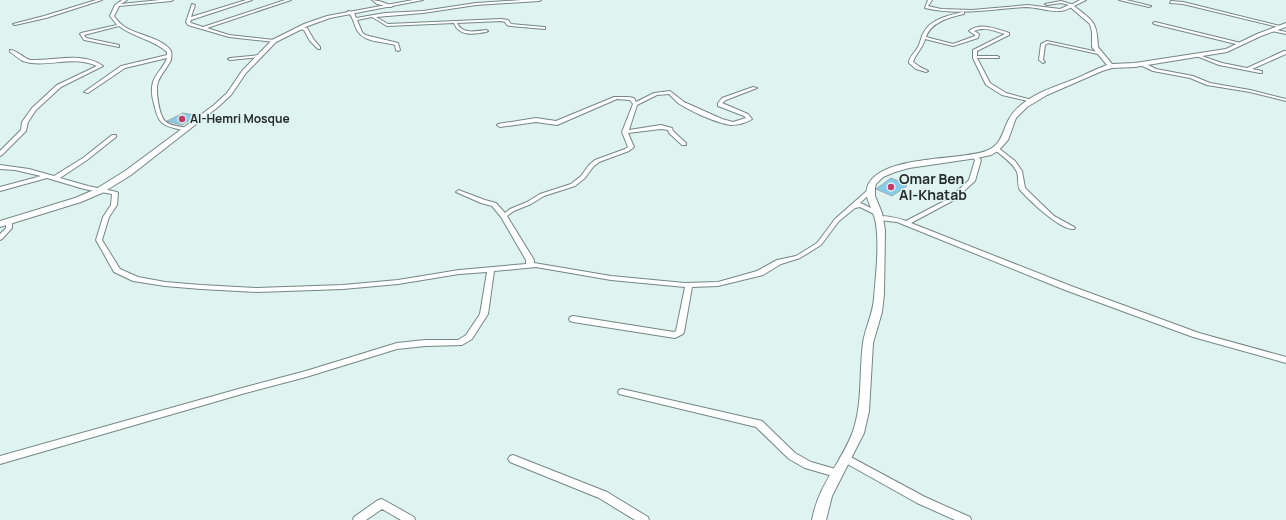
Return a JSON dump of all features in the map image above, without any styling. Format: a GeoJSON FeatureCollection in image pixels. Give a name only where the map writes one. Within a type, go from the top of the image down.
{"type":"FeatureCollection","features":[{"type":"Feature","properties":{"kind":"street"},"geometry":{"type":"LineString","coordinates":[[15,24],[100,0]]}},
{"type":"Feature","properties":{"kind":"street"},"geometry":{"type":"LineString","coordinates":[[125,0],[118,5],[112,16],[125,30],[157,42],[165,47],[170,56]]}},
{"type":"Feature","properties":{"kind":"street"},"geometry":{"type":"LineString","coordinates":[[136,3],[143,0]]}},
{"type":"Feature","properties":{"kind":"street"},"geometry":{"type":"LineString","coordinates":[[118,5],[170,0]]}},
{"type":"Feature","properties":{"kind":"street"},"geometry":{"type":"LineString","coordinates":[[189,20],[250,0]]}},
{"type":"Feature","properties":{"kind":"street"},"geometry":{"type":"LineString","coordinates":[[204,28],[289,0]]}},
{"type":"Feature","properties":{"kind":"street"},"geometry":{"type":"LineString","coordinates":[[374,0],[378,3],[391,6]]}},
{"type":"Feature","properties":{"kind":"street"},"geometry":{"type":"LineString","coordinates":[[0,224],[71,202],[99,191],[146,160],[184,129],[216,106],[229,94],[244,72],[274,41],[301,28],[330,17],[349,12],[421,0]]}},
{"type":"Feature","properties":{"kind":"street"},"geometry":{"type":"LineString","coordinates":[[355,19],[372,16],[423,12],[476,4],[539,0]]}},
{"type":"Feature","properties":{"kind":"street"},"geometry":{"type":"LineString","coordinates":[[930,0],[927,8],[972,11],[1028,6],[1060,10],[1084,0]]}},
{"type":"Feature","properties":{"kind":"street"},"geometry":{"type":"LineString","coordinates":[[1043,0],[1056,3]]}},
{"type":"Feature","properties":{"kind":"street"},"geometry":{"type":"LineString","coordinates":[[1121,0],[1149,6]]}},
{"type":"Feature","properties":{"kind":"street"},"geometry":{"type":"LineString","coordinates":[[1047,4],[1062,2],[1072,6],[1092,23],[1095,32],[1094,43],[1098,52],[1111,66]]}},
{"type":"Feature","properties":{"kind":"street"},"geometry":{"type":"LineString","coordinates":[[1171,2],[1183,3],[1284,26]]}},
{"type":"Feature","properties":{"kind":"street"},"geometry":{"type":"LineString","coordinates":[[193,5],[188,22],[189,24],[229,36],[274,41]]}},
{"type":"Feature","properties":{"kind":"street"},"geometry":{"type":"LineString","coordinates":[[1025,10],[1037,7]]}},
{"type":"Feature","properties":{"kind":"street"},"geometry":{"type":"LineString","coordinates":[[926,71],[918,68],[911,62],[928,28],[940,21],[972,11]]}},
{"type":"Feature","properties":{"kind":"street"},"geometry":{"type":"LineString","coordinates":[[349,12],[353,14],[364,38],[390,41],[397,44],[398,50]]}},
{"type":"Feature","properties":{"kind":"street"},"geometry":{"type":"LineString","coordinates":[[372,16],[387,25],[505,20],[510,26],[544,28]]}},
{"type":"Feature","properties":{"kind":"street"},"geometry":{"type":"LineString","coordinates":[[454,22],[458,30],[463,32],[486,31]]}},
{"type":"Feature","properties":{"kind":"street"},"geometry":{"type":"LineString","coordinates":[[1155,23],[1240,44]]}},
{"type":"Feature","properties":{"kind":"street"},"geometry":{"type":"LineString","coordinates":[[118,46],[85,39],[82,34],[120,25]]}},
{"type":"Feature","properties":{"kind":"street"},"geometry":{"type":"LineString","coordinates":[[820,520],[830,482],[845,458],[858,432],[864,404],[868,342],[878,309],[880,246],[879,216],[871,200],[873,182],[894,170],[930,161],[975,156],[996,149],[1006,140],[1017,112],[1030,101],[1111,66],[1142,64],[1227,50],[1284,26]]}},
{"type":"Feature","properties":{"kind":"street"},"geometry":{"type":"LineString","coordinates":[[924,38],[953,45],[977,37],[978,34],[971,31],[976,27],[1008,34],[975,50],[975,56],[988,84],[994,89],[1004,94],[1030,101]]}},
{"type":"Feature","properties":{"kind":"street"},"geometry":{"type":"LineString","coordinates":[[301,28],[306,28],[312,41],[320,48]]}},
{"type":"Feature","properties":{"kind":"street"},"geometry":{"type":"LineString","coordinates":[[1273,30],[1286,34]]}},
{"type":"Feature","properties":{"kind":"street"},"geometry":{"type":"LineString","coordinates":[[1043,62],[1041,60],[1043,44],[1047,42],[1098,52]]}},
{"type":"Feature","properties":{"kind":"street"},"geometry":{"type":"LineString","coordinates":[[0,154],[24,130],[25,122],[34,109],[59,86],[101,66],[86,60],[30,61],[20,58],[12,51]]}},
{"type":"Feature","properties":{"kind":"street"},"geometry":{"type":"LineString","coordinates":[[1250,69],[1286,52]]}},
{"type":"Feature","properties":{"kind":"street"},"geometry":{"type":"LineString","coordinates":[[1196,55],[1226,65],[1260,72]]}},
{"type":"Feature","properties":{"kind":"street"},"geometry":{"type":"LineString","coordinates":[[86,92],[123,67],[156,58],[170,56]]}},
{"type":"Feature","properties":{"kind":"street"},"geometry":{"type":"LineString","coordinates":[[170,56],[155,84],[154,93],[159,117],[163,123],[184,129]]}},
{"type":"Feature","properties":{"kind":"street"},"geometry":{"type":"LineString","coordinates":[[230,59],[260,56]]}},
{"type":"Feature","properties":{"kind":"street"},"geometry":{"type":"LineString","coordinates":[[975,56],[997,57]]}},
{"type":"Feature","properties":{"kind":"street"},"geometry":{"type":"LineString","coordinates":[[1142,64],[1155,70],[1191,77],[1209,84],[1250,91],[1286,100]]}},
{"type":"Feature","properties":{"kind":"street"},"geometry":{"type":"LineString","coordinates":[[504,216],[512,210],[529,203],[542,195],[573,185],[583,178],[591,166],[598,161],[631,147],[625,132],[635,104],[656,94],[670,92],[678,101],[689,107],[730,123],[749,118],[720,105],[720,103],[724,99],[755,88]]}},
{"type":"Feature","properties":{"kind":"street"},"geometry":{"type":"LineString","coordinates":[[500,125],[536,120],[557,123],[616,98],[622,97],[632,99],[635,104]]}},
{"type":"Feature","properties":{"kind":"street"},"geometry":{"type":"LineString","coordinates":[[625,132],[660,127],[670,129],[671,132],[684,144]]}},
{"type":"Feature","properties":{"kind":"street"},"geometry":{"type":"LineString","coordinates":[[55,178],[85,159],[114,136]]}},
{"type":"Feature","properties":{"kind":"street"},"geometry":{"type":"LineString","coordinates":[[996,149],[1013,162],[1020,172],[1022,188],[1052,217],[1072,228]]}},
{"type":"Feature","properties":{"kind":"street"},"geometry":{"type":"LineString","coordinates":[[906,223],[952,199],[972,181],[978,160],[975,156]]}},
{"type":"Feature","properties":{"kind":"street"},"geometry":{"type":"LineString","coordinates":[[0,167],[22,170],[99,191],[115,193],[114,205],[106,217],[98,240],[117,270],[136,278],[165,284],[257,290],[343,287],[398,282],[459,272],[530,266],[611,278],[689,285],[718,284],[760,273],[779,262],[798,257],[819,244],[837,220],[871,190]]}},
{"type":"Feature","properties":{"kind":"street"},"geometry":{"type":"LineString","coordinates":[[0,190],[47,176]]}},
{"type":"Feature","properties":{"kind":"street"},"geometry":{"type":"LineString","coordinates":[[459,192],[483,202],[494,204],[504,216],[530,260],[530,266]]}},
{"type":"Feature","properties":{"kind":"street"},"geometry":{"type":"LineString","coordinates":[[853,206],[861,205],[879,216],[906,223],[1068,288],[1196,335],[1286,360]]}},
{"type":"Feature","properties":{"kind":"street"},"geometry":{"type":"LineString","coordinates":[[0,238],[8,228],[9,221]]}},
{"type":"Feature","properties":{"kind":"street"},"geometry":{"type":"LineString","coordinates":[[0,460],[242,390],[306,374],[397,346],[425,343],[459,343],[469,337],[484,314],[491,270]]}},
{"type":"Feature","properties":{"kind":"street"},"geometry":{"type":"LineString","coordinates":[[573,319],[675,335],[680,332],[689,285]]}},
{"type":"Feature","properties":{"kind":"street"},"geometry":{"type":"LineString","coordinates":[[622,392],[759,424],[792,456],[808,465],[836,473]]}},
{"type":"Feature","properties":{"kind":"street"},"geometry":{"type":"LineString","coordinates":[[845,458],[921,500],[966,520]]}},
{"type":"Feature","properties":{"kind":"street"},"geometry":{"type":"LineString","coordinates":[[513,459],[603,495],[644,520]]}},
{"type":"Feature","properties":{"kind":"street"},"geometry":{"type":"LineString","coordinates":[[358,520],[382,503],[410,520]]}},
{"type":"Feature","properties":{"kind":"building","name":"Al-Hemri Mosque"},"geometry":{"type":"Polygon","coordinates":[[[183,113],[196,116],[182,125],[167,121],[183,113]]]}},
{"type":"Feature","properties":{"kind":"building","name":"Omar Ben Al-Khatab"},"geometry":{"type":"Polygon","coordinates":[[[891,178],[904,183],[902,184],[907,186],[892,196],[876,189],[891,178]]]}},
{"type":"Feature","properties":{"kind":"place","name":"Al-Hemri Mosque"},"geometry":{"type":"Point","coordinates":[182,119]}},
{"type":"Feature","properties":{"kind":"place","name":"Omar Ben Al-Khatab"},"geometry":{"type":"Point","coordinates":[891,187]}}]}
